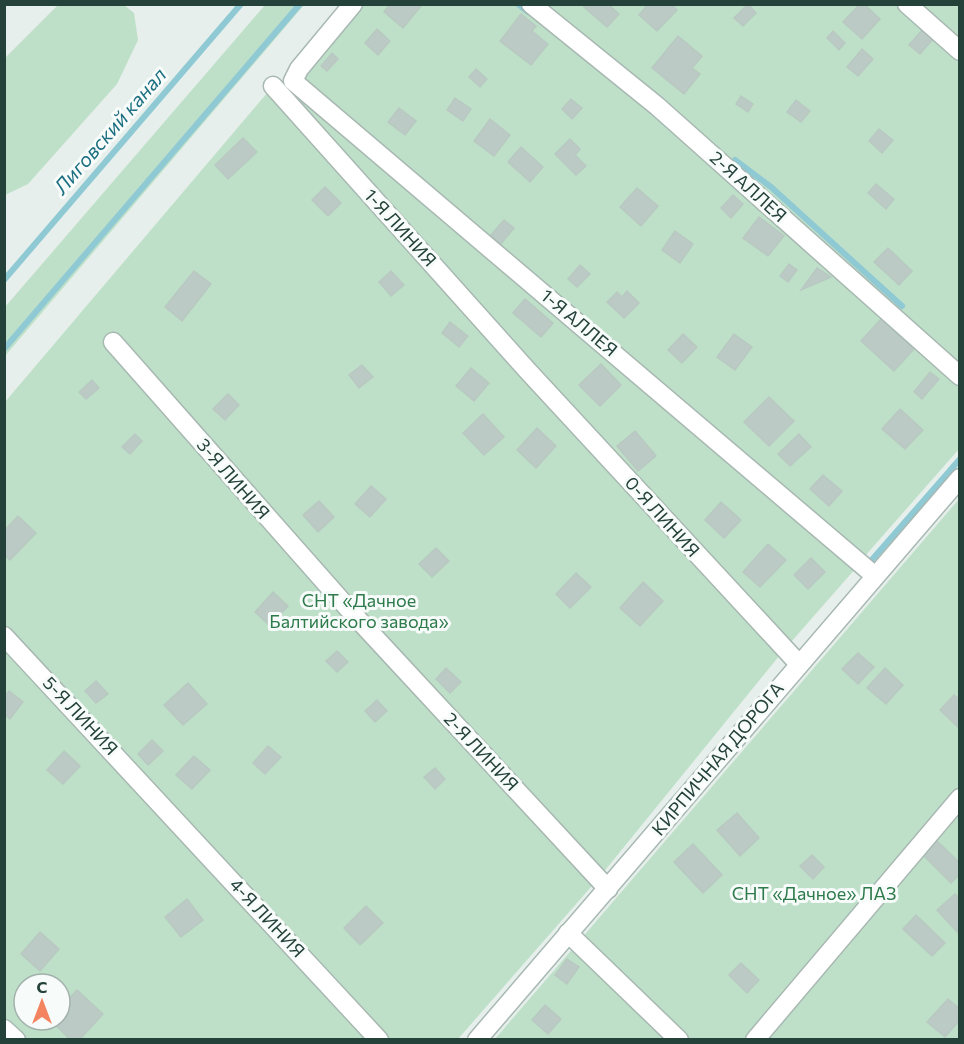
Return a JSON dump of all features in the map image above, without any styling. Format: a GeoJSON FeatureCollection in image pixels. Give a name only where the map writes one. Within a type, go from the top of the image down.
{"type":"FeatureCollection","features":[{"type":"Feature","properties":{"kind":"street","name":"1-Я АЛЛЕЯ"},"geometry":{"type":"LineString","coordinates":[[353,4],[299,69],[293,81],[874,575]]}},
{"type":"Feature","properties":{"kind":"street","name":"2-Я АЛЛЕЯ"},"geometry":{"type":"LineString","coordinates":[[531,4],[657,106],[960,376]]}},
{"type":"Feature","properties":{"kind":"street"},"geometry":{"type":"LineString","coordinates":[[907,4],[960,51]]}},
{"type":"Feature","properties":{"kind":"street","name":"1-Я ЛИНИЯ"},"geometry":{"type":"LineString","coordinates":[[273,86],[527,370]]}},
{"type":"Feature","properties":{"kind":"street","name":"3-Я ЛИНИЯ"},"geometry":{"type":"LineString","coordinates":[[113,342],[354,615]]}},
{"type":"Feature","properties":{"kind":"street","name":"0-Я ЛИНИЯ"},"geometry":{"type":"LineString","coordinates":[[527,370],[798,663]]}},
{"type":"Feature","properties":{"kind":"street","name":"КИРПИЧНАЯ ДОРОГА"},"geometry":{"type":"LineString","coordinates":[[477,1040],[608,889],[798,663],[960,478]]}},
{"type":"Feature","properties":{"kind":"street","name":"2-Я ЛИНИЯ"},"geometry":{"type":"LineString","coordinates":[[354,615],[608,889]]}},
{"type":"Feature","properties":{"kind":"street","name":"5-Я ЛИНИЯ"},"geometry":{"type":"LineString","coordinates":[[4,636],[155,797]]}},
{"type":"Feature","properties":{"kind":"street","name":"4-Я ЛИНИЯ"},"geometry":{"type":"LineString","coordinates":[[155,797],[379,1040]]}},
{"type":"Feature","properties":{"kind":"street"},"geometry":{"type":"LineString","coordinates":[[755,1040],[960,798]]}},
{"type":"Feature","properties":{"kind":"street"},"geometry":{"type":"LineString","coordinates":[[568,933],[679,1040]]}},
{"type":"Feature","properties":{"kind":"street"},"geometry":{"type":"LineString","coordinates":[[4,1029],[16,1040]]}},
{"type":"Feature","properties":{"kind":"green space"},"geometry":{"type":"Polygon","coordinates":[[[59,4],[124,5],[134,13],[138,40],[117,84],[28,184],[5,195],[5,58],[59,4]]]}},
{"type":"Feature","properties":{"kind":"green space"},"geometry":{"type":"Polygon","coordinates":[[[265,5],[304,5],[5,356],[5,307],[265,5]]]}},
{"type":"Feature","properties":{"kind":"green space"},"geometry":{"type":"Polygon","coordinates":[[[363,5],[959,5],[959,449],[865,556],[301,78],[363,5]]]}},
{"type":"Feature","properties":{"kind":"green space","name":"СНТ «Дачное Балтийского завода»"},"geometry":{"type":"Polygon","coordinates":[[[273,86],[289,86],[856,568],[784,650],[598,879],[458,1039],[5,1040],[5,402],[273,86]]]}},
{"type":"Feature","properties":{"kind":"green space","name":"СНТ «Дачное» ЛАЗ"},"geometry":{"type":"Polygon","coordinates":[[[959,499],[959,1039],[495,1039],[959,499]]]}},
{"type":"Feature","properties":{"kind":"building"},"geometry":{"type":"Polygon","coordinates":[[[390,4],[419,4],[421,6],[403,28],[384,12],[390,4]]]}},
{"type":"Feature","properties":{"kind":"building"},"geometry":{"type":"Polygon","coordinates":[[[586,4],[608,4],[619,14],[607,27],[584,7],[586,4]]]}},
{"type":"Feature","properties":{"kind":"building"},"geometry":{"type":"Polygon","coordinates":[[[648,4],[671,4],[677,10],[657,31],[639,15],[648,4]]]}},
{"type":"Feature","properties":{"kind":"building"},"geometry":{"type":"Polygon","coordinates":[[[748,4],[756,13],[743,26],[734,18],[748,4]]]}},
{"type":"Feature","properties":{"kind":"building"},"geometry":{"type":"Polygon","coordinates":[[[860,4],[864,4],[880,19],[862,39],[843,22],[860,4]]]}},
{"type":"Feature","properties":{"kind":"building"},"geometry":{"type":"Polygon","coordinates":[[[521,14],[536,26],[532,31],[548,44],[531,65],[500,41],[521,14]]]}},
{"type":"Feature","properties":{"kind":"building"},"geometry":{"type":"Polygon","coordinates":[[[377,29],[390,41],[378,55],[365,43],[377,29]]]}},
{"type":"Feature","properties":{"kind":"building"},"geometry":{"type":"Polygon","coordinates":[[[923,29],[934,38],[920,54],[909,45],[923,29]]]}},
{"type":"Feature","properties":{"kind":"building"},"geometry":{"type":"Polygon","coordinates":[[[833,31],[845,43],[839,50],[827,38],[833,31]]]}},
{"type":"Feature","properties":{"kind":"building"},"geometry":{"type":"Polygon","coordinates":[[[678,36],[702,56],[692,68],[700,74],[684,94],[652,68],[678,36]]]}},
{"type":"Feature","properties":{"kind":"building"},"geometry":{"type":"Polygon","coordinates":[[[862,49],[873,59],[858,76],[847,67],[862,49]]]}},
{"type":"Feature","properties":{"kind":"building"},"geometry":{"type":"Polygon","coordinates":[[[332,53],[338,59],[327,71],[321,66],[332,53]]]}},
{"type":"Feature","properties":{"kind":"building"},"geometry":{"type":"Polygon","coordinates":[[[476,69],[487,79],[480,87],[469,77],[476,69]]]}},
{"type":"Feature","properties":{"kind":"building"},"geometry":{"type":"Polygon","coordinates":[[[741,96],[753,104],[748,112],[736,104],[741,96]]]}},
{"type":"Feature","properties":{"kind":"building"},"geometry":{"type":"Polygon","coordinates":[[[455,98],[471,109],[463,121],[447,110],[455,98]]]}},
{"type":"Feature","properties":{"kind":"building"},"geometry":{"type":"Polygon","coordinates":[[[571,99],[582,108],[572,119],[562,109],[571,99]]]}},
{"type":"Feature","properties":{"kind":"building"},"geometry":{"type":"Polygon","coordinates":[[[796,100],[810,111],[801,122],[787,112],[796,100]]]}},
{"type":"Feature","properties":{"kind":"building"},"geometry":{"type":"Polygon","coordinates":[[[399,108],[416,121],[405,135],[388,122],[399,108]]]}},
{"type":"Feature","properties":{"kind":"building"},"geometry":{"type":"Polygon","coordinates":[[[490,119],[510,135],[494,156],[474,141],[490,119]]]}},
{"type":"Feature","properties":{"kind":"building"},"geometry":{"type":"Polygon","coordinates":[[[879,129],[893,140],[882,153],[869,141],[879,129]]]}},
{"type":"Feature","properties":{"kind":"building"},"geometry":{"type":"Polygon","coordinates":[[[243,138],[257,152],[228,179],[215,165],[243,138]]]}},
{"type":"Feature","properties":{"kind":"building"},"geometry":{"type":"Polygon","coordinates":[[[570,139],[580,149],[575,155],[586,166],[576,175],[555,154],[570,139]]]}},
{"type":"Feature","properties":{"kind":"building"},"geometry":{"type":"Polygon","coordinates":[[[521,147],[543,167],[530,182],[508,162],[521,147]]]}},
{"type":"Feature","properties":{"kind":"building"},"geometry":{"type":"Polygon","coordinates":[[[876,184],[894,199],[886,209],[868,193],[876,184]]]}},
{"type":"Feature","properties":{"kind":"building"},"geometry":{"type":"Polygon","coordinates":[[[325,187],[341,203],[328,216],[312,200],[325,187]]]}},
{"type":"Feature","properties":{"kind":"building"},"geometry":{"type":"Polygon","coordinates":[[[637,188],[658,206],[641,226],[620,207],[637,188]]]}},
{"type":"Feature","properties":{"kind":"building"},"geometry":{"type":"Polygon","coordinates":[[[733,195],[743,204],[731,218],[721,208],[733,195]]]}},
{"type":"Feature","properties":{"kind":"building"},"geometry":{"type":"Polygon","coordinates":[[[759,217],[784,236],[768,256],[743,238],[759,217]]]}},
{"type":"Feature","properties":{"kind":"building"},"geometry":{"type":"Polygon","coordinates":[[[504,220],[514,228],[501,244],[491,235],[504,220]]]}},
{"type":"Feature","properties":{"kind":"building"},"geometry":{"type":"Polygon","coordinates":[[[675,231],[693,244],[680,263],[662,250],[675,231]]]}},
{"type":"Feature","properties":{"kind":"building"},"geometry":{"type":"Polygon","coordinates":[[[888,248],[912,271],[899,285],[874,262],[888,248]]]}},
{"type":"Feature","properties":{"kind":"building"},"geometry":{"type":"Polygon","coordinates":[[[789,264],[797,270],[788,282],[780,276],[789,264]]]}},
{"type":"Feature","properties":{"kind":"building"},"geometry":{"type":"Polygon","coordinates":[[[580,265],[590,274],[577,287],[568,279],[580,265]]]}},
{"type":"Feature","properties":{"kind":"building"},"geometry":{"type":"Polygon","coordinates":[[[817,268],[831,277],[801,290],[817,268]]]}},
{"type":"Feature","properties":{"kind":"building"},"geometry":{"type":"Polygon","coordinates":[[[194,271],[211,284],[182,321],[165,307],[194,271]]]}},
{"type":"Feature","properties":{"kind":"building"},"geometry":{"type":"Polygon","coordinates":[[[391,271],[404,285],[391,296],[379,282],[391,271]]]}},
{"type":"Feature","properties":{"kind":"building"},"geometry":{"type":"Polygon","coordinates":[[[627,291],[639,303],[624,318],[607,302],[617,292],[622,297],[627,291]]]}},
{"type":"Feature","properties":{"kind":"building"},"geometry":{"type":"Polygon","coordinates":[[[525,299],[553,323],[541,337],[513,313],[525,299]]]}},
{"type":"Feature","properties":{"kind":"building"},"geometry":{"type":"Polygon","coordinates":[[[881,319],[914,349],[894,371],[861,341],[881,319]]]}},
{"type":"Feature","properties":{"kind":"building"},"geometry":{"type":"Polygon","coordinates":[[[450,322],[468,336],[459,347],[442,333],[450,322]]]}},
{"type":"Feature","properties":{"kind":"building"},"geometry":{"type":"Polygon","coordinates":[[[683,334],[697,347],[682,363],[668,350],[683,334]]]}},
{"type":"Feature","properties":{"kind":"building"},"geometry":{"type":"Polygon","coordinates":[[[734,334],[752,347],[735,370],[717,357],[734,334]]]}},
{"type":"Feature","properties":{"kind":"building"},"geometry":{"type":"Polygon","coordinates":[[[601,364],[621,385],[600,406],[579,385],[601,364]]]}},
{"type":"Feature","properties":{"kind":"building"},"geometry":{"type":"Polygon","coordinates":[[[362,365],[373,377],[359,388],[349,375],[362,365]]]}},
{"type":"Feature","properties":{"kind":"building"},"geometry":{"type":"Polygon","coordinates":[[[471,368],[489,383],[474,401],[456,386],[471,368]]]}},
{"type":"Feature","properties":{"kind":"building"},"geometry":{"type":"Polygon","coordinates":[[[930,372],[939,379],[922,399],[914,392],[930,372]]]}},
{"type":"Feature","properties":{"kind":"building"},"geometry":{"type":"Polygon","coordinates":[[[92,380],[99,388],[86,399],[79,392],[92,380]]]}},
{"type":"Feature","properties":{"kind":"building"},"geometry":{"type":"Polygon","coordinates":[[[228,394],[239,405],[225,420],[213,409],[228,394]]]}},
{"type":"Feature","properties":{"kind":"building"},"geometry":{"type":"Polygon","coordinates":[[[769,397],[794,421],[769,446],[744,422],[769,397]]]}},
{"type":"Feature","properties":{"kind":"building"},"geometry":{"type":"Polygon","coordinates":[[[900,409],[923,430],[905,449],[882,429],[900,409]]]}},
{"type":"Feature","properties":{"kind":"building"},"geometry":{"type":"Polygon","coordinates":[[[483,414],[504,437],[484,455],[463,433],[483,414]]]}},
{"type":"Feature","properties":{"kind":"building"},"geometry":{"type":"Polygon","coordinates":[[[537,428],[556,446],[536,468],[517,450],[537,428]]]}},
{"type":"Feature","properties":{"kind":"building"},"geometry":{"type":"Polygon","coordinates":[[[635,431],[656,456],[638,471],[617,446],[635,431]]]}},
{"type":"Feature","properties":{"kind":"building"},"geometry":{"type":"Polygon","coordinates":[[[135,434],[142,441],[130,454],[122,447],[135,434]]]}},
{"type":"Feature","properties":{"kind":"building"},"geometry":{"type":"Polygon","coordinates":[[[799,434],[811,447],[790,466],[778,454],[799,434]]]}},
{"type":"Feature","properties":{"kind":"building"},"geometry":{"type":"Polygon","coordinates":[[[823,475],[842,491],[829,506],[810,489],[823,475]]]}},
{"type":"Feature","properties":{"kind":"building"},"geometry":{"type":"Polygon","coordinates":[[[371,486],[386,499],[370,517],[355,504],[371,486]]]}},
{"type":"Feature","properties":{"kind":"building"},"geometry":{"type":"Polygon","coordinates":[[[319,501],[334,517],[318,532],[303,515],[319,501]]]}},
{"type":"Feature","properties":{"kind":"building"},"geometry":{"type":"Polygon","coordinates":[[[721,502],[741,520],[724,538],[705,520],[721,502]]]}},
{"type":"Feature","properties":{"kind":"building"},"geometry":{"type":"Polygon","coordinates":[[[18,516],[36,533],[10,560],[4,555],[4,531],[18,516]]]}},
{"type":"Feature","properties":{"kind":"building"},"geometry":{"type":"Polygon","coordinates":[[[768,544],[786,560],[760,587],[743,572],[768,544]]]}},
{"type":"Feature","properties":{"kind":"building"},"geometry":{"type":"Polygon","coordinates":[[[436,548],[449,561],[432,577],[419,564],[436,548]]]}},
{"type":"Feature","properties":{"kind":"building"},"geometry":{"type":"Polygon","coordinates":[[[811,558],[825,572],[808,589],[794,575],[811,558]]]}},
{"type":"Feature","properties":{"kind":"building"},"geometry":{"type":"Polygon","coordinates":[[[576,573],[591,587],[570,608],[556,594],[576,573]]]}},
{"type":"Feature","properties":{"kind":"building"},"geometry":{"type":"Polygon","coordinates":[[[643,582],[663,601],[640,626],[620,608],[643,582]]]}},
{"type":"Feature","properties":{"kind":"building"},"geometry":{"type":"Polygon","coordinates":[[[273,592],[288,606],[270,626],[255,612],[273,592]]]}},
{"type":"Feature","properties":{"kind":"building"},"geometry":{"type":"Polygon","coordinates":[[[337,651],[348,662],[337,672],[326,661],[337,651]]]}},
{"type":"Feature","properties":{"kind":"building"},"geometry":{"type":"Polygon","coordinates":[[[858,653],[874,667],[858,684],[842,669],[858,653]]]}},
{"type":"Feature","properties":{"kind":"building"},"geometry":{"type":"Polygon","coordinates":[[[446,668],[461,682],[450,693],[436,679],[446,668]]]}},
{"type":"Feature","properties":{"kind":"building"},"geometry":{"type":"Polygon","coordinates":[[[885,668],[903,685],[886,704],[867,688],[885,668]]]}},
{"type":"Feature","properties":{"kind":"building"},"geometry":{"type":"Polygon","coordinates":[[[96,681],[108,694],[96,703],[85,691],[96,681]]]}},
{"type":"Feature","properties":{"kind":"building"},"geometry":{"type":"Polygon","coordinates":[[[188,683],[207,704],[183,725],[164,705],[188,683]]]}},
{"type":"Feature","properties":{"kind":"building"},"geometry":{"type":"Polygon","coordinates":[[[9,691],[23,702],[10,719],[4,714],[4,697],[9,691]]]}},
{"type":"Feature","properties":{"kind":"building"},"geometry":{"type":"Polygon","coordinates":[[[954,695],[960,700],[960,729],[940,710],[954,695]]]}},
{"type":"Feature","properties":{"kind":"building"},"geometry":{"type":"Polygon","coordinates":[[[377,700],[387,711],[375,722],[365,711],[377,700]]]}},
{"type":"Feature","properties":{"kind":"building"},"geometry":{"type":"Polygon","coordinates":[[[152,740],[163,751],[148,765],[138,754],[152,740]]]}},
{"type":"Feature","properties":{"kind":"building"},"geometry":{"type":"Polygon","coordinates":[[[268,746],[281,757],[265,774],[253,763],[268,746]]]}},
{"type":"Feature","properties":{"kind":"building"},"geometry":{"type":"Polygon","coordinates":[[[64,751],[80,766],[63,784],[47,770],[64,751]]]}},
{"type":"Feature","properties":{"kind":"building"},"geometry":{"type":"Polygon","coordinates":[[[194,756],[210,770],[192,789],[176,775],[194,756]]]}},
{"type":"Feature","properties":{"kind":"building"},"geometry":{"type":"Polygon","coordinates":[[[435,768],[445,779],[435,789],[424,777],[435,768]]]}},
{"type":"Feature","properties":{"kind":"building"},"geometry":{"type":"Polygon","coordinates":[[[737,813],[759,838],[740,856],[717,830],[737,813]]]}},
{"type":"Feature","properties":{"kind":"building"},"geometry":{"type":"Polygon","coordinates":[[[936,840],[960,863],[960,874],[951,883],[922,854],[936,840]]]}},
{"type":"Feature","properties":{"kind":"building"},"geometry":{"type":"Polygon","coordinates":[[[693,844],[722,875],[703,893],[674,862],[693,844]]]}},
{"type":"Feature","properties":{"kind":"building"},"geometry":{"type":"Polygon","coordinates":[[[812,855],[824,867],[813,879],[800,866],[812,855]]]}},
{"type":"Feature","properties":{"kind":"building"},"geometry":{"type":"Polygon","coordinates":[[[955,894],[960,899],[960,935],[937,910],[955,894]]]}},
{"type":"Feature","properties":{"kind":"building"},"geometry":{"type":"Polygon","coordinates":[[[187,899],[203,920],[181,937],[165,917],[187,899]]]}},
{"type":"Feature","properties":{"kind":"building"},"geometry":{"type":"Polygon","coordinates":[[[366,906],[383,923],[360,945],[344,928],[366,906]]]}},
{"type":"Feature","properties":{"kind":"building"},"geometry":{"type":"Polygon","coordinates":[[[916,915],[945,943],[932,956],[903,929],[916,915]]]}},
{"type":"Feature","properties":{"kind":"building"},"geometry":{"type":"Polygon","coordinates":[[[40,932],[59,949],[40,971],[21,954],[40,932]]]}},
{"type":"Feature","properties":{"kind":"building"},"geometry":{"type":"Polygon","coordinates":[[[567,959],[579,967],[567,984],[555,975],[567,959]]]}},
{"type":"Feature","properties":{"kind":"building"},"geometry":{"type":"Polygon","coordinates":[[[741,963],[759,980],[747,993],[729,975],[741,963]]]}},
{"type":"Feature","properties":{"kind":"building"},"geometry":{"type":"Polygon","coordinates":[[[77,990],[103,1014],[79,1040],[71,1040],[63,1032],[72,1032],[72,995],[77,990]]]}},
{"type":"Feature","properties":{"kind":"building"},"geometry":{"type":"Polygon","coordinates":[[[948,999],[960,1009],[960,1020],[945,1037],[927,1022],[948,999]]]}},
{"type":"Feature","properties":{"kind":"building"},"geometry":{"type":"Polygon","coordinates":[[[545,1005],[561,1019],[548,1034],[532,1020],[545,1005]]]}},
{"type":"Feature","properties":{"kind":"waterway","name":"Лиговский канал"},"geometry":{"type":"LineString","coordinates":[[4,280],[241,4]]}},
{"type":"Feature","properties":{"kind":"waterway"},"geometry":{"type":"LineString","coordinates":[[4,349],[300,4]]}},
{"type":"Feature","properties":{"kind":"waterway"},"geometry":{"type":"LineString","coordinates":[[518,4],[528,12]]}},
{"type":"Feature","properties":{"kind":"waterway"},"geometry":{"type":"LineString","coordinates":[[735,160],[771,187],[902,306]]}},
{"type":"Feature","properties":{"kind":"waterway"},"geometry":{"type":"LineString","coordinates":[[870,562],[960,459]]}}]}
